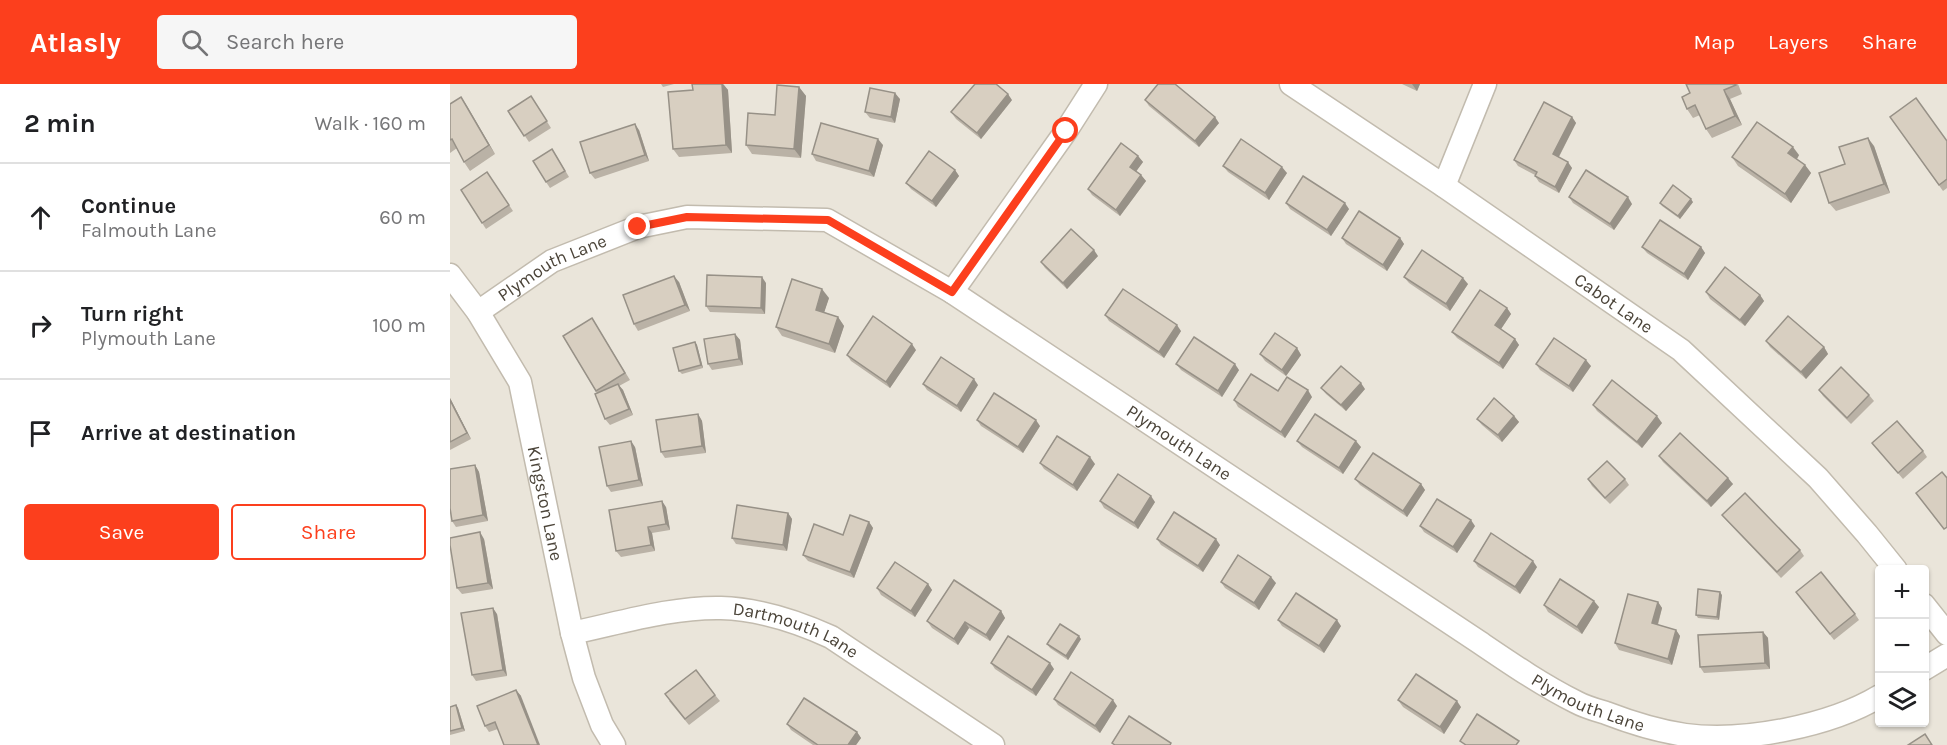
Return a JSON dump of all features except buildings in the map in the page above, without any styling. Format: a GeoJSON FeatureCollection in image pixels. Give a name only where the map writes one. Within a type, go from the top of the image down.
{"type":"FeatureCollection","features":[{"type":"Feature","properties":{"kind":"street"},"geometry":{"type":"LineString","coordinates":[[952,292],[1066,131],[1096,84]]}},
{"type":"Feature","properties":{"kind":"street","name":"Cabot Lane"},"geometry":{"type":"LineString","coordinates":[[1291,84],[1444,186],[1681,350],[1818,478],[1892,565]]}},
{"type":"Feature","properties":{"kind":"street"},"geometry":{"type":"LineString","coordinates":[[1444,186],[1485,84]]}},
{"type":"Feature","properties":{"kind":"street","name":"Plymouth Lane"},"geometry":{"type":"LineString","coordinates":[[478,312],[552,261],[638,227],[687,217],[828,220],[952,292],[1547,687],[1578,703],[1642,726],[1687,735],[1753,735],[1826,719],[1861,707],[1875,699]]}},
{"type":"Feature","properties":{"kind":"street","name":"Kingston Lane"},"geometry":{"type":"LineString","coordinates":[[450,275],[478,312],[520,382],[572,633],[584,678],[602,725],[614,745]]}},
{"type":"Feature","properties":{"kind":"street","name":"Dartmouth Lane"},"geometry":{"type":"LineString","coordinates":[[572,633],[664,613],[705,608],[723,608],[781,618],[831,637],[993,745]]}},
{"type":"Feature","properties":{"kind":"street"},"geometry":{"type":"LineString","coordinates":[[1929,611],[1947,634]]}},
{"type":"Feature","properties":{"kind":"street"},"geometry":{"type":"LineString","coordinates":[[1929,666],[1947,655]]}},
{"type":"Feature","properties":{"kind":"shaded area"},"geometry":{"type":"Polygon","coordinates":[[[450,84],[1947,84],[1947,745],[450,745],[450,84]]]}},
{"type":"Feature","properties":{"kind":"route"},"geometry":{"type":"LineString","coordinates":[[638,227],[687,217],[828,220],[952,292],[1066,131]]}}]}
